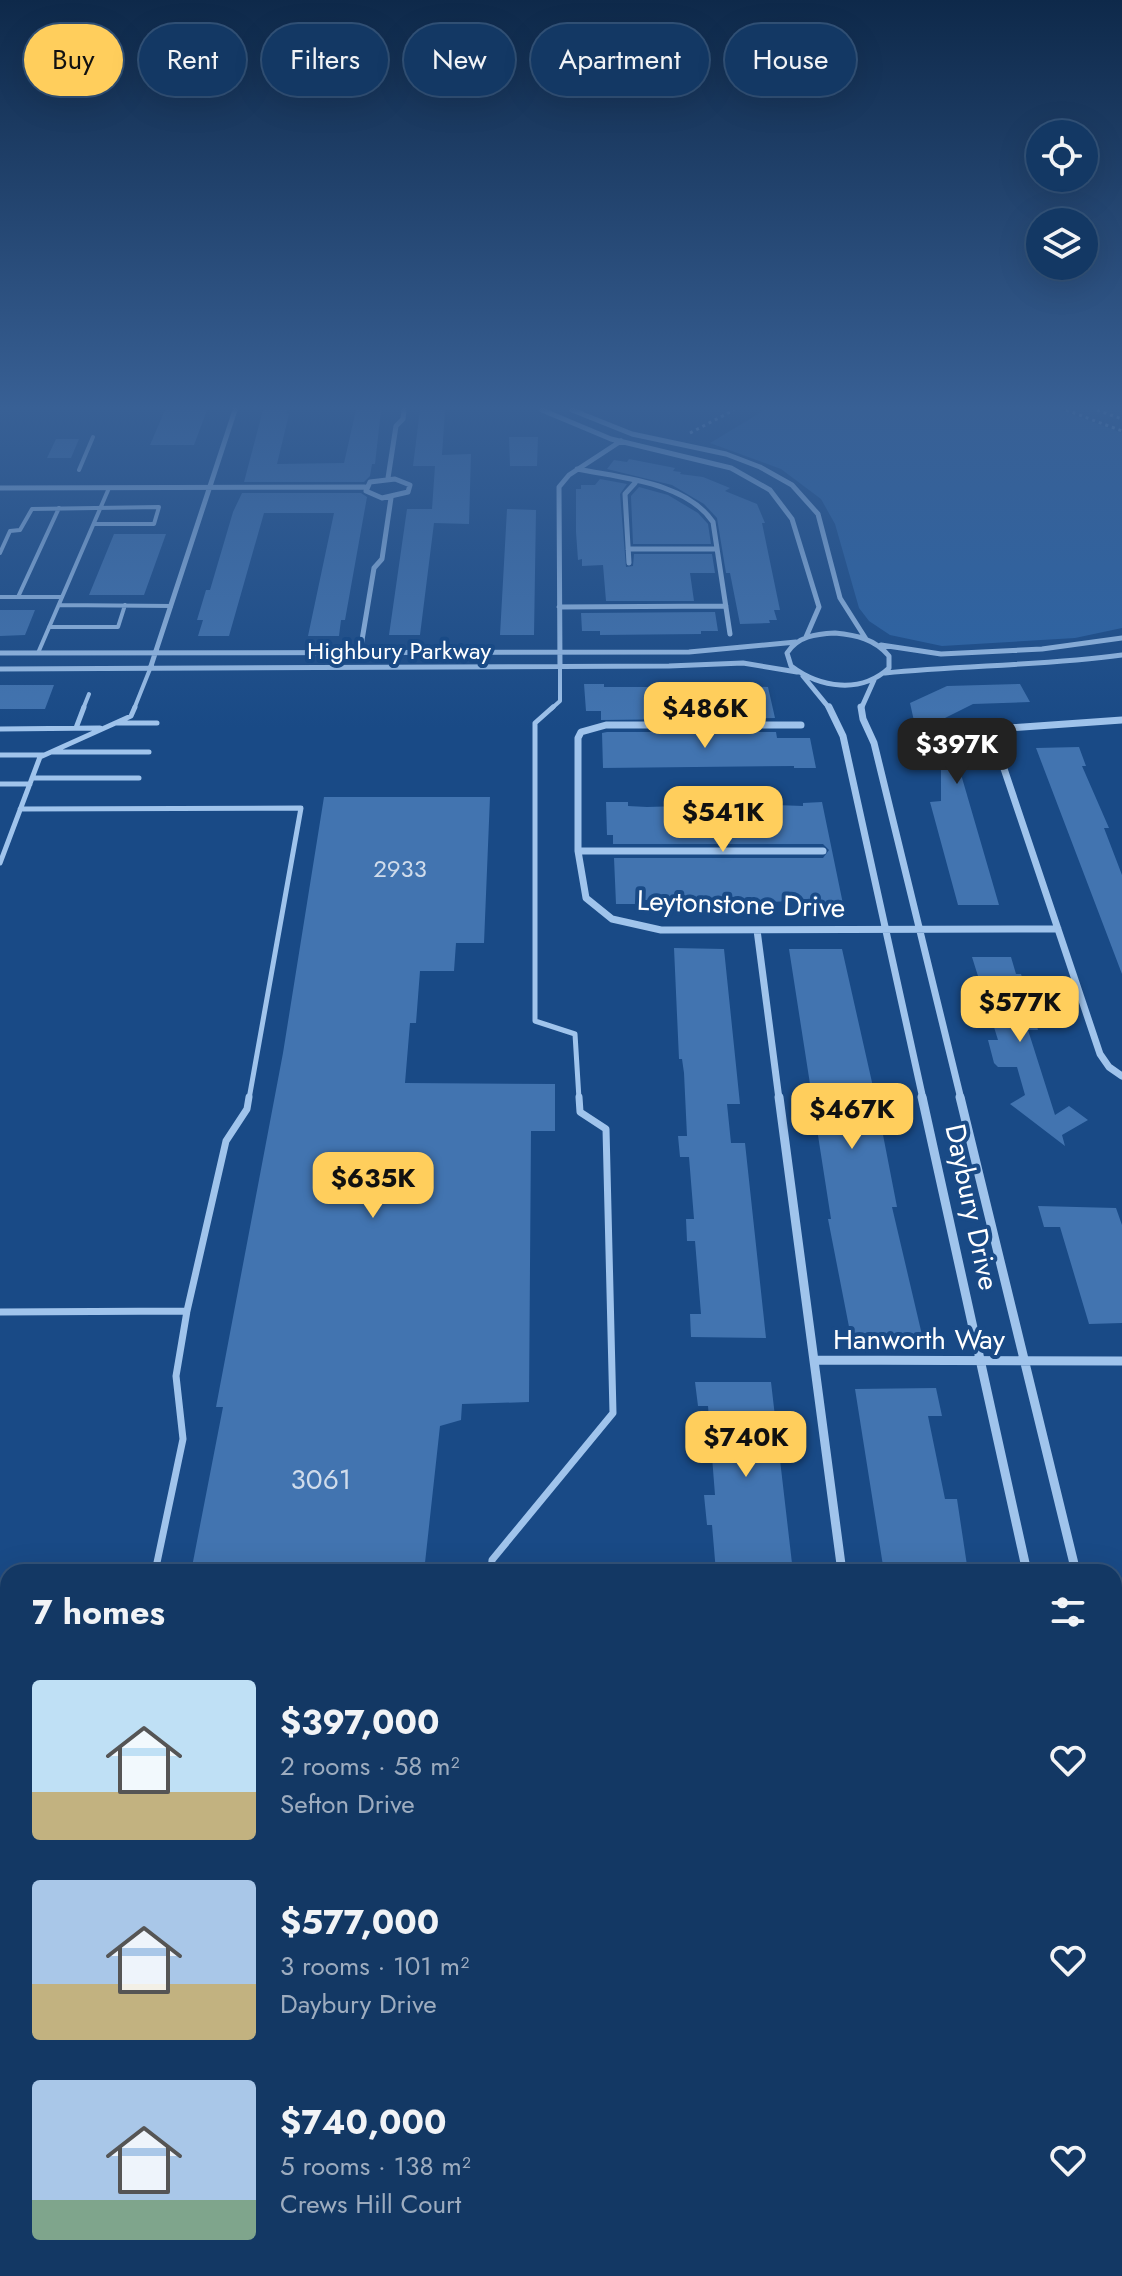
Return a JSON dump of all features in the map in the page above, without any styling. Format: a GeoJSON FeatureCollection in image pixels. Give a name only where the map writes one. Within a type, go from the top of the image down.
{"type":"FeatureCollection","features":[{"type":"Feature","properties":{"kind":"street"},"geometry":{"type":"LineString","coordinates":[[150,669],[200,516]]}},
{"type":"Feature","properties":{"kind":"street"},"geometry":{"type":"LineString","coordinates":[[360,652],[374,568],[382,559],[388,516]]}},
{"type":"Feature","properties":{"kind":"street"},"geometry":{"type":"LineString","coordinates":[[559,516],[560,667]]}},
{"type":"Feature","properties":{"kind":"street"},"geometry":{"type":"LineString","coordinates":[[626,516],[629,563]]}},
{"type":"Feature","properties":{"kind":"street"},"geometry":{"type":"LineString","coordinates":[[710,516],[730,634]]}},
{"type":"Feature","properties":{"kind":"street"},"geometry":{"type":"LineString","coordinates":[[790,516],[808,583],[819,604],[818,616],[807,628],[806,637]]}},
{"type":"Feature","properties":{"kind":"street"},"geometry":{"type":"LineString","coordinates":[[816,516],[821,523],[843,604],[866,639]]}},
{"type":"Feature","properties":{"kind":"street"},"geometry":{"type":"LineString","coordinates":[[628,549],[717,549]]}},
{"type":"Feature","properties":{"kind":"street"},"geometry":{"type":"LineString","coordinates":[[559,607],[726,606]]}},
{"type":"Feature","properties":{"kind":"street"},"geometry":{"type":"LineString","coordinates":[[800,674],[788,660],[787,653],[796,642],[806,637],[835,633],[878,644],[950,654],[1060,648],[1122,638]]}},
{"type":"Feature","properties":{"kind":"street","name":"Highbury Parkway"},"geometry":{"type":"LineString","coordinates":[[0,653],[705,652],[796,642]]}},
{"type":"Feature","properties":{"kind":"street"},"geometry":{"type":"LineString","coordinates":[[878,644],[890,662],[885,673]]}},
{"type":"Feature","properties":{"kind":"street"},"geometry":{"type":"LineString","coordinates":[[874,680],[885,673],[957,666],[1065,663],[1122,655]]}},
{"type":"Feature","properties":{"kind":"street","name":"Highbury Parkway"},"geometry":{"type":"LineString","coordinates":[[0,669],[560,667],[735,663],[847,685],[874,680]]}},
{"type":"Feature","properties":{"kind":"street","name":"Daybury Drive"},"geometry":{"type":"LineString","coordinates":[[800,674],[824,699],[839,724],[1025,1564]]}},
{"type":"Feature","properties":{"kind":"street","name":"Daybury Drive"},"geometry":{"type":"LineString","coordinates":[[874,680],[873,690],[862,705],[861,714],[874,743],[1074,1564]]}},
{"type":"Feature","properties":{"kind":"street"},"geometry":{"type":"LineString","coordinates":[[1119,1074],[1100,1054],[994,735],[1008,728],[1122,720]]}},
{"type":"Feature","properties":{"kind":"street","name":"Leytonstone Drive"},"geometry":{"type":"LineString","coordinates":[[801,725],[606,725],[588,728],[578,738],[578,851],[586,898],[612,919],[649,929],[1058,929]]}},
{"type":"Feature","properties":{"kind":"street"},"geometry":{"type":"LineString","coordinates":[[578,851],[823,851]]}},
{"type":"Feature","properties":{"kind":"street"},"geometry":{"type":"LineString","coordinates":[[757,930],[841,1564]]}},
{"type":"Feature","properties":{"kind":"street","name":"Hanworth Way"},"geometry":{"type":"LineString","coordinates":[[814,1360],[1122,1361]]}},
{"type":"Feature","properties":{"kind":"lane"},"geometry":{"type":"LineString","coordinates":[[0,553],[10,531],[20,530],[28,516]]}},
{"type":"Feature","properties":{"kind":"lane"},"geometry":{"type":"LineString","coordinates":[[18,597],[55,516]]}},
{"type":"Feature","properties":{"kind":"lane"},"geometry":{"type":"LineString","coordinates":[[38,653],[97,516]]}},
{"type":"Feature","properties":{"kind":"lane"},"geometry":{"type":"LineString","coordinates":[[94,524],[154,524],[156,516]]}},
{"type":"Feature","properties":{"kind":"lane"},"geometry":{"type":"LineString","coordinates":[[0,597],[62,597]]}},
{"type":"Feature","properties":{"kind":"lane"},"geometry":{"type":"LineString","coordinates":[[59,605],[171,606]]}},
{"type":"Feature","properties":{"kind":"lane"},"geometry":{"type":"LineString","coordinates":[[49,627],[118,627],[125,605]]}},
{"type":"Feature","properties":{"kind":"lane"},"geometry":{"type":"LineString","coordinates":[[492,1564],[613,1413],[606,1129],[580,1112],[575,1034],[535,1021],[535,723],[560,701],[560,667]]}},
{"type":"Feature","properties":{"kind":"lane"},"geometry":{"type":"LineString","coordinates":[[0,863],[40,757],[131,716],[150,669]]}},
{"type":"Feature","properties":{"kind":"lane"},"geometry":{"type":"LineString","coordinates":[[76,728],[89,694]]}},
{"type":"Feature","properties":{"kind":"lane"},"geometry":{"type":"LineString","coordinates":[[114,723],[157,723]]}},
{"type":"Feature","properties":{"kind":"lane"},"geometry":{"type":"LineString","coordinates":[[0,729],[103,728]]}},
{"type":"Feature","properties":{"kind":"lane"},"geometry":{"type":"LineString","coordinates":[[0,755],[149,752]]}},
{"type":"Feature","properties":{"kind":"lane"},"geometry":{"type":"LineString","coordinates":[[0,784],[139,778]]}},
{"type":"Feature","properties":{"kind":"lane"},"geometry":{"type":"LineString","coordinates":[[20,809],[301,808],[247,1109],[226,1141],[187,1311],[176,1376],[183,1439],[157,1564]]}},
{"type":"Feature","properties":{"kind":"lane"},"geometry":{"type":"LineString","coordinates":[[0,1312],[187,1311]]}},
{"type":"Feature","properties":{"kind":"shaded area"},"geometry":{"type":"Polygon","coordinates":[[[831,516],[1122,516],[1122,628],[1075,638],[942,646],[890,635],[869,621],[859,608],[831,516]]]}},
{"type":"Feature","properties":{"kind":"building"},"geometry":{"type":"Polygon","coordinates":[[[232,516],[263,516],[229,636],[198,636],[203,620],[197,620],[206,590],[210,590],[232,516]]]}},
{"type":"Feature","properties":{"kind":"building"},"geometry":{"type":"Polygon","coordinates":[[[333,516],[364,516],[345,620],[341,620],[339,636],[308,636],[333,516]]]}},
{"type":"Feature","properties":{"kind":"building"},"geometry":{"type":"Polygon","coordinates":[[[406,516],[469,516],[469,524],[434,523],[420,635],[389,635],[406,516]]]}},
{"type":"Feature","properties":{"kind":"building"},"geometry":{"type":"Polygon","coordinates":[[[507,516],[536,516],[534,635],[500,635],[507,516]]]}},
{"type":"Feature","properties":{"kind":"building"},"geometry":{"type":"Polygon","coordinates":[[[576,516],[622,516],[626,567],[633,566],[634,554],[712,554],[715,573],[690,573],[694,601],[606,601],[603,565],[582,566],[582,559],[578,560],[576,516]]]}},
{"type":"Feature","properties":{"kind":"building"},"geometry":{"type":"Polygon","coordinates":[[[632,516],[701,516],[708,524],[711,544],[633,544],[632,516]]]}},
{"type":"Feature","properties":{"kind":"building"},"geometry":{"type":"Polygon","coordinates":[[[715,516],[762,516],[780,610],[774,610],[777,620],[740,624],[730,573],[726,573],[715,516]]]}},
{"type":"Feature","properties":{"kind":"building"},"geometry":{"type":"Polygon","coordinates":[[[114,534],[166,534],[144,595],[89,595],[114,534]]]}},
{"type":"Feature","properties":{"kind":"building"},"geometry":{"type":"Polygon","coordinates":[[[0,610],[35,610],[25,635],[0,636],[0,610]]]}},
{"type":"Feature","properties":{"kind":"building"},"geometry":{"type":"Polygon","coordinates":[[[715,612],[718,631],[701,631],[701,634],[600,635],[600,631],[582,631],[581,613],[715,612]]]}},
{"type":"Feature","properties":{"kind":"building"},"geometry":{"type":"Polygon","coordinates":[[[584,684],[604,684],[604,687],[768,687],[775,718],[601,720],[601,711],[586,711],[584,684]]]}},
{"type":"Feature","properties":{"kind":"building"},"geometry":{"type":"Polygon","coordinates":[[[1020,684],[1030,702],[973,704],[939,721],[948,764],[958,764],[999,905],[958,905],[930,802],[941,801],[941,768],[921,768],[907,721],[914,721],[910,703],[947,686],[1020,684]]]}},
{"type":"Feature","properties":{"kind":"building"},"geometry":{"type":"Polygon","coordinates":[[[0,685],[54,685],[45,709],[0,709],[0,685]]]}},
{"type":"Feature","properties":{"kind":"building"},"geometry":{"type":"Polygon","coordinates":[[[776,732],[777,738],[810,738],[816,768],[603,768],[602,733],[776,732]]]}},
{"type":"Feature","properties":{"kind":"building"},"geometry":{"type":"Polygon","coordinates":[[[1079,747],[1086,766],[1082,766],[1109,828],[1104,828],[1122,875],[1122,974],[1036,748],[1079,747]]]}},
{"type":"Feature","properties":{"kind":"building"},"geometry":{"type":"Polygon","coordinates":[[[324,797],[490,797],[484,943],[456,943],[454,971],[420,971],[416,1023],[410,1023],[405,1083],[555,1084],[555,1131],[531,1131],[529,1402],[462,1404],[461,1420],[440,1426],[425,1564],[193,1564],[223,1407],[216,1407],[283,1053],[324,797]]]}},
{"type":"Feature","properties":{"kind":"building"},"geometry":{"type":"Polygon","coordinates":[[[606,802],[628,802],[628,806],[647,807],[803,806],[803,803],[822,802],[843,904],[820,904],[820,900],[697,904],[697,900],[641,900],[641,904],[616,904],[614,858],[823,858],[829,850],[823,844],[613,844],[613,835],[607,835],[606,802]]]}},
{"type":"Feature","properties":{"kind":"building"},"geometry":{"type":"Polygon","coordinates":[[[674,948],[724,949],[740,1104],[727,1104],[731,1143],[745,1143],[766,1338],[691,1337],[690,1314],[701,1314],[695,1241],[687,1241],[686,1219],[694,1219],[689,1157],[680,1157],[678,1136],[687,1136],[684,1073],[682,1059],[679,1059],[674,948]]]}},
{"type":"Feature","properties":{"kind":"building"},"geometry":{"type":"Polygon","coordinates":[[[789,949],[842,949],[897,1207],[892,1207],[922,1335],[851,1337],[828,1219],[831,1219],[789,949]]]}},
{"type":"Feature","properties":{"kind":"building"},"geometry":{"type":"Polygon","coordinates":[[[972,957],[1011,957],[1016,974],[1021,974],[1038,1030],[1028,1030],[1055,1115],[1069,1106],[1088,1120],[1062,1135],[1065,1146],[1010,1104],[1025,1095],[1017,1067],[998,1067],[994,1063],[988,1040],[998,1040],[972,957]]]}},
{"type":"Feature","properties":{"kind":"building"},"geometry":{"type":"Polygon","coordinates":[[[1038,1206],[1116,1208],[1122,1225],[1122,1323],[1089,1324],[1060,1227],[1044,1227],[1038,1206]]]}},
{"type":"Feature","properties":{"kind":"building"},"geometry":{"type":"Polygon","coordinates":[[[695,1382],[771,1382],[792,1564],[715,1564],[712,1525],[707,1525],[704,1495],[715,1495],[708,1406],[698,1406],[695,1382]]]}},
{"type":"Feature","properties":{"kind":"building"},"geometry":{"type":"Polygon","coordinates":[[[936,1388],[942,1416],[928,1416],[945,1499],[957,1499],[967,1564],[883,1564],[855,1389],[936,1388]]]}}]}
